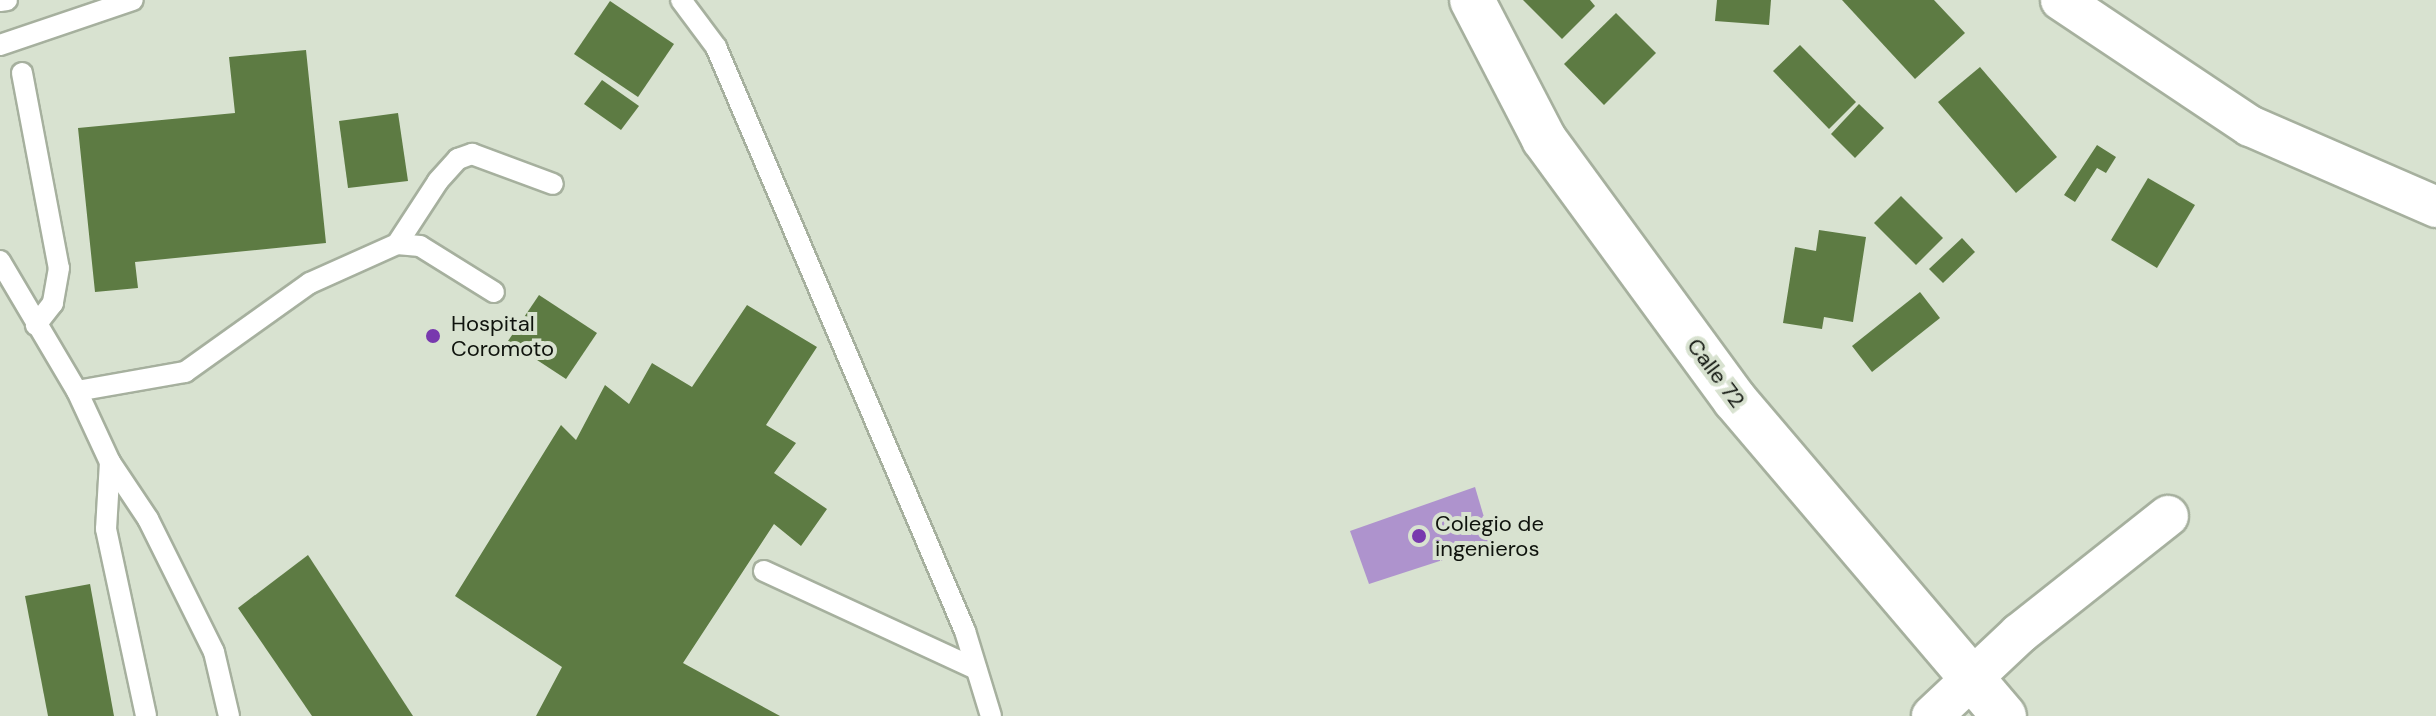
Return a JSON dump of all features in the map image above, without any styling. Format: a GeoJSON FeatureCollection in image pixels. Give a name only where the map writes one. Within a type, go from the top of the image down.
{"type":"FeatureCollection","features":[{"type":"Feature","properties":{"kind":"street","name":"Calle 72"},"geometry":{"type":"LineString","coordinates":[[1472,0],[1544,139],[1735,400],[2004,716]]}},
{"type":"Feature","properties":{"kind":"street"},"geometry":{"type":"LineString","coordinates":[[2061,0],[2250,126],[2436,207]]}},
{"type":"Feature","properties":{"kind":"street"},"geometry":{"type":"LineString","coordinates":[[1932,716],[1971,678],[2168,516]]}},
{"type":"Feature","properties":{"kind":"lane"},"geometry":{"type":"LineString","coordinates":[[0,1],[7,0]]}},
{"type":"Feature","properties":{"kind":"lane"},"geometry":{"type":"LineString","coordinates":[[0,45],[133,0]]}},
{"type":"Feature","properties":{"kind":"lane"},"geometry":{"type":"LineString","coordinates":[[681,0],[716,47],[965,631],[991,716]]}},
{"type":"Feature","properties":{"kind":"lane"},"geometry":{"type":"LineString","coordinates":[[22,73],[59,268],[53,303],[36,325]]}},
{"type":"Feature","properties":{"kind":"lane"},"geometry":{"type":"LineString","coordinates":[[397,244],[438,181],[458,159],[472,154],[553,184]]}},
{"type":"Feature","properties":{"kind":"lane"},"geometry":{"type":"LineString","coordinates":[[77,391],[185,372],[310,283],[397,244],[420,246],[494,292]]}},
{"type":"Feature","properties":{"kind":"lane"},"geometry":{"type":"LineString","coordinates":[[0,261],[77,391],[110,462],[148,519],[214,652],[229,716]]}},
{"type":"Feature","properties":{"kind":"lane"},"geometry":{"type":"LineString","coordinates":[[110,462],[106,529],[146,716]]}},
{"type":"Feature","properties":{"kind":"lane"},"geometry":{"type":"LineString","coordinates":[[764,571],[976,669]]}},
{"type":"Feature","properties":{"kind":"shaded area"},"geometry":{"type":"Polygon","coordinates":[[[1475,487],[1492,544],[1369,584],[1350,531],[1475,487]]]}},
{"type":"Feature","properties":{"kind":"building"},"geometry":{"type":"Polygon","coordinates":[[[1523,0],[1590,0],[1595,6],[1562,39],[1523,0]]]}},
{"type":"Feature","properties":{"kind":"building"},"geometry":{"type":"Polygon","coordinates":[[[1717,0],[1771,0],[1769,25],[1715,21],[1717,0]]]}},
{"type":"Feature","properties":{"kind":"building"},"geometry":{"type":"Polygon","coordinates":[[[1842,0],[1934,0],[1965,33],[1915,79],[1842,0]]]}},
{"type":"Feature","properties":{"kind":"building"},"geometry":{"type":"Polygon","coordinates":[[[610,1],[674,44],[638,97],[574,54],[610,1]]]}},
{"type":"Feature","properties":{"kind":"building"},"geometry":{"type":"Polygon","coordinates":[[[1616,13],[1656,53],[1604,105],[1564,64],[1616,13]]]}},
{"type":"Feature","properties":{"kind":"building"},"geometry":{"type":"Polygon","coordinates":[[[1800,45],[1856,102],[1829,129],[1773,71],[1800,45]]]}},
{"type":"Feature","properties":{"kind":"building"},"geometry":{"type":"Polygon","coordinates":[[[306,50],[326,243],[135,262],[138,288],[95,292],[78,128],[235,113],[229,57],[306,50]]]}},
{"type":"Feature","properties":{"kind":"building"},"geometry":{"type":"Polygon","coordinates":[[[1980,67],[2057,157],[2016,193],[1938,102],[1980,67]]]}},
{"type":"Feature","properties":{"kind":"building"},"geometry":{"type":"Polygon","coordinates":[[[602,80],[639,106],[621,130],[584,104],[602,80]]]}},
{"type":"Feature","properties":{"kind":"building"},"geometry":{"type":"Polygon","coordinates":[[[1859,104],[1884,128],[1855,158],[1831,134],[1859,104]]]}},
{"type":"Feature","properties":{"kind":"building"},"geometry":{"type":"Polygon","coordinates":[[[398,113],[408,181],[348,188],[339,121],[398,113]]]}},
{"type":"Feature","properties":{"kind":"building"},"geometry":{"type":"Polygon","coordinates":[[[2097,145],[2116,157],[2106,173],[2097,168],[2075,202],[2064,195],[2097,145]]]}},
{"type":"Feature","properties":{"kind":"building"},"geometry":{"type":"Polygon","coordinates":[[[2148,178],[2195,205],[2157,268],[2111,240],[2148,178]]]}},
{"type":"Feature","properties":{"kind":"building"},"geometry":{"type":"Polygon","coordinates":[[[1901,196],[1943,238],[1916,265],[1874,223],[1901,196]]]}},
{"type":"Feature","properties":{"kind":"building"},"geometry":{"type":"Polygon","coordinates":[[[1819,230],[1866,237],[1853,322],[1824,317],[1822,329],[1783,323],[1795,247],[1816,251],[1819,230]]]}},
{"type":"Feature","properties":{"kind":"building"},"geometry":{"type":"Polygon","coordinates":[[[1962,238],[1975,252],[1943,283],[1929,269],[1962,238]]]}},
{"type":"Feature","properties":{"kind":"building"},"geometry":{"type":"Polygon","coordinates":[[[1920,292],[1940,318],[1872,372],[1852,346],[1920,292]]]}},
{"type":"Feature","properties":{"kind":"building"},"geometry":{"type":"Polygon","coordinates":[[[539,295],[597,333],[566,379],[508,341],[539,295]]]}},
{"type":"Feature","properties":{"kind":"building","name":"Hospital Coromoto"},"geometry":{"type":"Polygon","coordinates":[[[747,305],[817,347],[766,425],[796,443],[774,473],[827,509],[801,546],[774,524],[683,663],[780,716],[536,716],[562,667],[455,596],[561,425],[576,440],[605,385],[629,404],[652,363],[692,387],[747,305]]]}},
{"type":"Feature","properties":{"kind":"building"},"geometry":{"type":"Polygon","coordinates":[[[308,555],[413,716],[312,716],[238,608],[308,555]]]}},
{"type":"Feature","properties":{"kind":"building"},"geometry":{"type":"Polygon","coordinates":[[[90,584],[114,716],[48,716],[25,596],[90,584]]]}},
{"type":"Feature","properties":{"kind":"place","name":"Hospital Coromoto"},"geometry":{"type":"Point","coordinates":[433,336]}},
{"type":"Feature","properties":{"kind":"place","name":"Colegio de ingenieros"},"geometry":{"type":"Point","coordinates":[1419,536]}}]}
